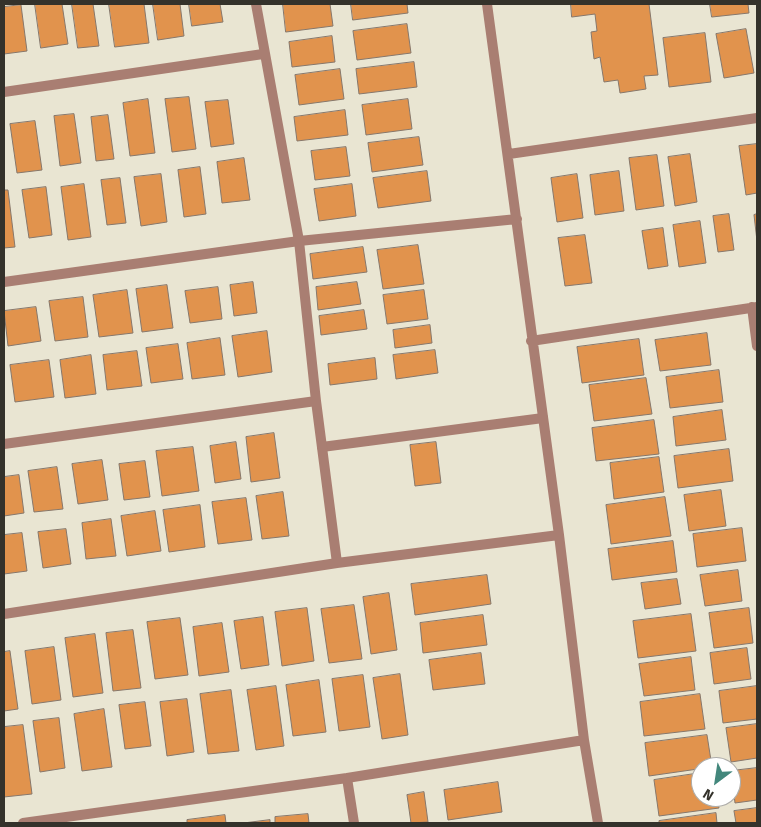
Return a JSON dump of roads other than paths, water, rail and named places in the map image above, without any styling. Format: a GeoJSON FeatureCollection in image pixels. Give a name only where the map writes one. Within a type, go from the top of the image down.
{"type":"FeatureCollection","features":[{"type":"Feature","properties":{"kind":"street"},"geometry":{"type":"LineString","coordinates":[[256,4],[263,54],[299,241],[316,401],[337,563]]}},
{"type":"Feature","properties":{"kind":"street"},"geometry":{"type":"LineString","coordinates":[[487,4],[509,154],[584,740],[598,823]]}},
{"type":"Feature","properties":{"kind":"street"},"geometry":{"type":"LineString","coordinates":[[4,92],[263,54]]}},
{"type":"Feature","properties":{"kind":"street"},"geometry":{"type":"LineString","coordinates":[[509,154],[757,118]]}},
{"type":"Feature","properties":{"kind":"street"},"geometry":{"type":"LineString","coordinates":[[4,282],[299,241],[517,219]]}},
{"type":"Feature","properties":{"kind":"street"},"geometry":{"type":"LineString","coordinates":[[532,341],[754,307],[757,346]]}},
{"type":"Feature","properties":{"kind":"street"},"geometry":{"type":"LineString","coordinates":[[4,444],[316,401]]}},
{"type":"Feature","properties":{"kind":"street"},"geometry":{"type":"LineString","coordinates":[[322,447],[543,418]]}},
{"type":"Feature","properties":{"kind":"street"},"geometry":{"type":"LineString","coordinates":[[4,614],[337,563],[559,535]]}},
{"type":"Feature","properties":{"kind":"street"},"geometry":{"type":"LineString","coordinates":[[23,823],[347,778],[584,740]]}},
{"type":"Feature","properties":{"kind":"street"},"geometry":{"type":"LineString","coordinates":[[347,778],[354,823]]}}]}
